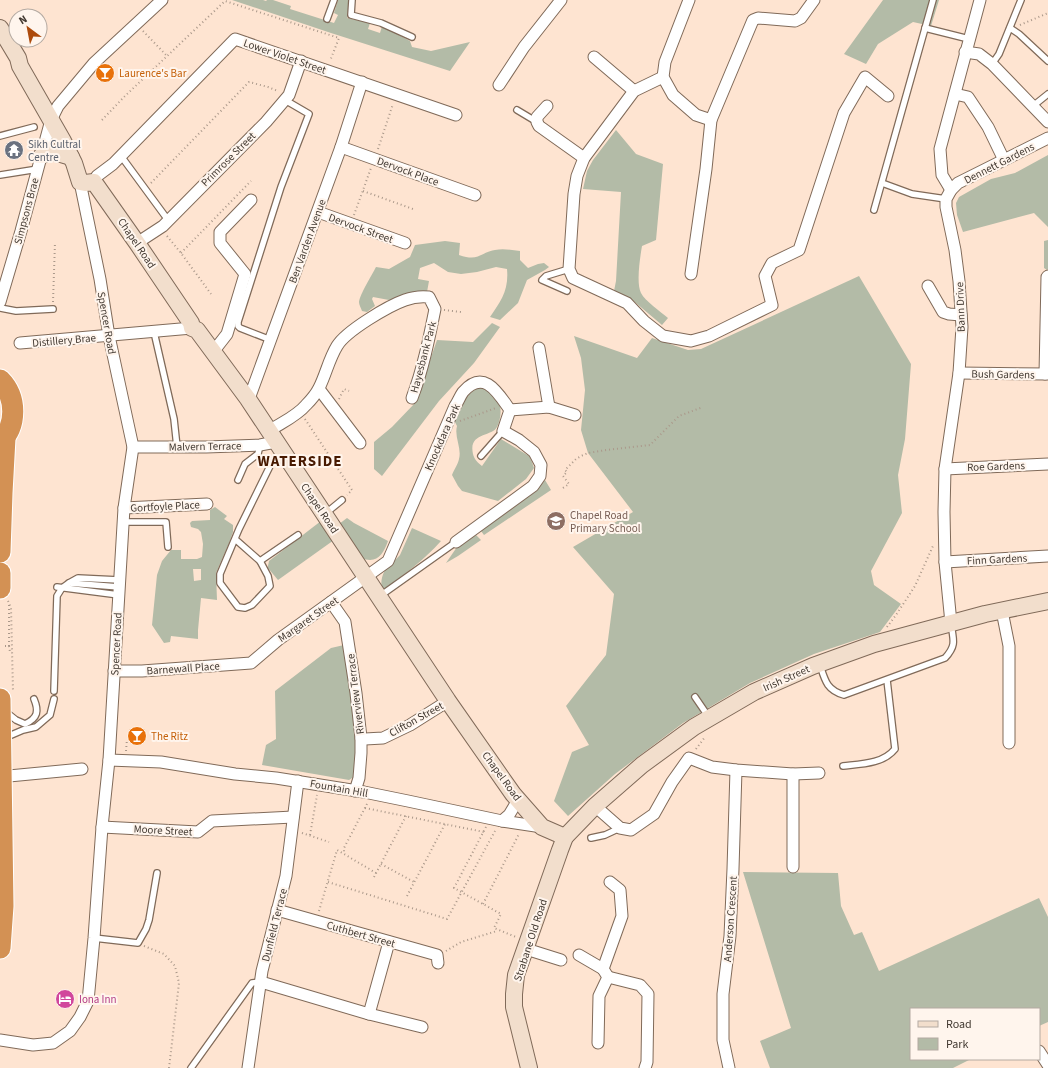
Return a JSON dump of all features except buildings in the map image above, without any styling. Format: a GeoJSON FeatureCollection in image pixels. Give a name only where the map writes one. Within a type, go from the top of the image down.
{"type":"FeatureCollection","features":[{"type":"Feature","properties":{"kind":"highway"},"geometry":{"type":"LineString","coordinates":[[0,380],[10,395],[13,410],[12,424],[2,440],[0,552]]}},
{"type":"Feature","properties":{"kind":"highway"},"geometry":{"type":"LineString","coordinates":[[0,573],[0,581],[4,595]]}},
{"type":"Feature","properties":{"kind":"highway"},"geometry":{"type":"LineString","coordinates":[[0,948],[3,906],[0,746],[3,706]]}},
{"type":"Feature","properties":{"kind":"main road","name":"Chapel Road"},"geometry":{"type":"LineString","coordinates":[[0,28],[18,58],[20,66],[71,157],[87,182],[137,243],[191,323],[192,328],[197,330],[248,399],[448,701],[518,800],[542,827]]}},
{"type":"Feature","properties":{"kind":"main road"},"geometry":{"type":"LineString","coordinates":[[40,162],[48,153],[57,152],[71,157]]}},
{"type":"Feature","properties":{"kind":"main road","name":"Irish Street"},"geometry":{"type":"LineString","coordinates":[[565,837],[595,806],[642,765],[694,727],[754,692],[820,664],[874,644],[951,623],[1048,601]]}},
{"type":"Feature","properties":{"kind":"main road","name":"Fountain Hill"},"geometry":{"type":"LineString","coordinates":[[542,827],[565,837]]}},
{"type":"Feature","properties":{"kind":"main road","name":"Strabane Old Road"},"geometry":{"type":"LineString","coordinates":[[529,1068],[514,1007],[516,976],[565,837]]}},
{"type":"Feature","properties":{"kind":"street","name":"Simpsons Brae"},"geometry":{"type":"LineString","coordinates":[[0,302],[2,288],[21,231],[51,120],[58,106],[94,63],[162,0]]}},
{"type":"Feature","properties":{"kind":"street"},"geometry":{"type":"LineString","coordinates":[[499,85],[524,47],[561,0]]}},
{"type":"Feature","properties":{"kind":"street"},"geometry":{"type":"LineString","coordinates":[[689,0],[665,62],[664,77],[673,95],[696,115],[710,120]]}},
{"type":"Feature","properties":{"kind":"street"},"geometry":{"type":"LineString","coordinates":[[691,274],[706,169],[710,120],[753,20],[758,18],[795,21],[801,18],[814,0]]}},
{"type":"Feature","properties":{"kind":"street","name":"Bann Drive"},"geometry":{"type":"LineString","coordinates":[[951,623],[944,530],[945,469],[959,373],[962,327],[958,274],[955,250],[946,207],[948,194],[942,175],[940,149],[980,0]]}},
{"type":"Feature","properties":{"kind":"street","name":"Lower Violet Street"},"geometry":{"type":"LineString","coordinates":[[87,182],[113,164],[235,39],[456,115]]}},
{"type":"Feature","properties":{"kind":"street"},"geometry":{"type":"LineString","coordinates":[[966,52],[979,54],[992,64],[1048,122]]}},
{"type":"Feature","properties":{"kind":"street"},"geometry":{"type":"LineString","coordinates":[[594,57],[634,90]]}},
{"type":"Feature","properties":{"kind":"street","name":"Primrose Street"},"geometry":{"type":"LineString","coordinates":[[137,243],[164,224],[266,122],[287,98],[301,61]]}},
{"type":"Feature","properties":{"kind":"street"},"geometry":{"type":"LineString","coordinates":[[664,77],[634,90],[584,158],[574,194],[569,269],[573,278],[628,303],[644,321],[663,336],[691,341],[709,336],[772,305],[765,276],[772,263],[799,250],[844,113],[865,77],[888,96]]}},
{"type":"Feature","properties":{"kind":"street","name":"Ben Varden Avenue"},"geometry":{"type":"LineString","coordinates":[[248,399],[318,212],[362,82]]}},
{"type":"Feature","properties":{"kind":"street"},"geometry":{"type":"LineString","coordinates":[[955,94],[968,97],[988,127],[1004,160]]}},
{"type":"Feature","properties":{"kind":"street"},"geometry":{"type":"LineString","coordinates":[[547,106],[537,117],[539,126],[584,158]]}},
{"type":"Feature","properties":{"kind":"street","name":"Dennett Gardens"},"geometry":{"type":"LineString","coordinates":[[948,194],[958,183],[1048,138]]}},
{"type":"Feature","properties":{"kind":"street","name":"Dervock Place"},"geometry":{"type":"LineString","coordinates":[[341,147],[475,195]]}},
{"type":"Feature","properties":{"kind":"street","name":"Spencer Road"},"geometry":{"type":"LineString","coordinates":[[0,1040],[33,1045],[53,1043],[70,1031],[80,1017],[88,1000],[109,760],[124,508],[133,447],[109,336],[87,182]]}},
{"type":"Feature","properties":{"kind":"street"},"geometry":{"type":"LineString","coordinates":[[213,352],[227,334],[245,274],[220,243],[220,232],[251,200]]}},
{"type":"Feature","properties":{"kind":"street","name":"Dervock Street"},"geometry":{"type":"LineString","coordinates":[[318,212],[405,243]]}},
{"type":"Feature","properties":{"kind":"street"},"geometry":{"type":"LineString","coordinates":[[1046,374],[1048,276]]}},
{"type":"Feature","properties":{"kind":"street"},"geometry":{"type":"LineString","coordinates":[[928,286],[943,312],[961,315]]}},
{"type":"Feature","properties":{"kind":"street","name":"Hayesbank Park"},"geometry":{"type":"LineString","coordinates":[[273,437],[306,406],[319,389],[332,355],[338,344],[347,335],[386,309],[405,300],[420,296],[429,297],[435,309],[429,343],[412,398]]}},
{"type":"Feature","properties":{"kind":"street","name":"Distillery Brae"},"geometry":{"type":"LineString","coordinates":[[20,343],[192,328]]}},
{"type":"Feature","properties":{"kind":"street"},"geometry":{"type":"LineString","coordinates":[[539,348],[549,407]]}},
{"type":"Feature","properties":{"kind":"street","name":"Bush Gardens"},"geometry":{"type":"LineString","coordinates":[[959,373],[1046,374]]}},
{"type":"Feature","properties":{"kind":"street","name":"Knockdara Park"},"geometry":{"type":"LineString","coordinates":[[366,577],[388,561],[455,406],[463,393],[474,384],[481,382],[487,383],[498,392],[508,407]]}},
{"type":"Feature","properties":{"kind":"street"},"geometry":{"type":"LineString","coordinates":[[319,389],[360,443]]}},
{"type":"Feature","properties":{"kind":"street"},"geometry":{"type":"LineString","coordinates":[[456,542],[533,486],[540,476],[541,465],[534,452],[519,440],[503,431],[508,407],[549,407],[575,414]]}},
{"type":"Feature","properties":{"kind":"street","name":"Malvern Terrace"},"geometry":{"type":"LineString","coordinates":[[133,447],[260,445],[273,437]]}},
{"type":"Feature","properties":{"kind":"street","name":"Roe Gardens"},"geometry":{"type":"LineString","coordinates":[[945,469],[1048,464]]}},
{"type":"Feature","properties":{"kind":"street","name":"Gortfoyle Place"},"geometry":{"type":"LineString","coordinates":[[124,508],[206,504]]}},
{"type":"Feature","properties":{"kind":"street","name":"Finn Gardens"},"geometry":{"type":"LineString","coordinates":[[946,562],[1048,556]]}},
{"type":"Feature","properties":{"kind":"street","name":"Margaret Street"},"geometry":{"type":"LineString","coordinates":[[251,662],[278,640],[366,577]]}},
{"type":"Feature","properties":{"kind":"street","name":"Riverview Terrace"},"geometry":{"type":"LineString","coordinates":[[332,602],[345,622],[356,693],[361,738],[361,753],[359,778],[355,791]]}},
{"type":"Feature","properties":{"kind":"street"},"geometry":{"type":"LineString","coordinates":[[1002,611],[1009,646],[1010,743]]}},
{"type":"Feature","properties":{"kind":"street","name":"Barnewall Place"},"geometry":{"type":"LineString","coordinates":[[114,671],[142,671],[251,662]]}},
{"type":"Feature","properties":{"kind":"street","name":"Clifton Street"},"geometry":{"type":"LineString","coordinates":[[361,738],[383,738],[410,725],[448,701]]}},
{"type":"Feature","properties":{"kind":"street"},"geometry":{"type":"LineString","coordinates":[[595,806],[620,828],[631,830],[654,814],[672,782],[690,758],[712,767],[736,770],[792,774],[819,773]]}},
{"type":"Feature","properties":{"kind":"street","name":"Fountain Hill"},"geometry":{"type":"LineString","coordinates":[[109,760],[161,762],[235,774],[298,781],[372,794],[524,825],[542,827]]}},
{"type":"Feature","properties":{"kind":"street"},"geometry":{"type":"LineString","coordinates":[[1,776],[82,769]]}},
{"type":"Feature","properties":{"kind":"street","name":"Anderson Crescent"},"geometry":{"type":"LineString","coordinates":[[729,1068],[723,1040],[723,994],[730,936],[736,770]]}},
{"type":"Feature","properties":{"kind":"street"},"geometry":{"type":"LineString","coordinates":[[792,774],[793,867]]}},
{"type":"Feature","properties":{"kind":"street","name":"Dunfield Terrace"},"geometry":{"type":"LineString","coordinates":[[248,1068],[262,971],[286,876],[298,781]]}},
{"type":"Feature","properties":{"kind":"street"},"geometry":{"type":"LineString","coordinates":[[498,820],[510,815],[518,800]]}},
{"type":"Feature","properties":{"kind":"street","name":"Moore Street"},"geometry":{"type":"LineString","coordinates":[[102,827],[198,832],[212,822],[293,817]]}},
{"type":"Feature","properties":{"kind":"street"},"geometry":{"type":"LineString","coordinates":[[598,1044],[598,996],[622,916],[620,890],[610,882]]}},
{"type":"Feature","properties":{"kind":"street","name":"Cuthbert Street"},"geometry":{"type":"LineString","coordinates":[[278,910],[388,942],[438,959]]}},
{"type":"Feature","properties":{"kind":"street"},"geometry":{"type":"LineString","coordinates":[[369,1014],[388,942]]}},
{"type":"Feature","properties":{"kind":"street"},"geometry":{"type":"LineString","coordinates":[[527,946],[561,960]]}},
{"type":"Feature","properties":{"kind":"street"},"geometry":{"type":"LineString","coordinates":[[579,955],[605,973],[640,985],[648,994],[647,1062],[645,1068]]}},
{"type":"Feature","properties":{"kind":"street"},"geometry":{"type":"LineString","coordinates":[[261,982],[369,1014],[422,1027]]}},
{"type":"Feature","properties":{"kind":"street"},"geometry":{"type":"LineString","coordinates":[[1040,1052],[1048,1065]]}},
{"type":"Feature","properties":{"kind":"lane"},"geometry":{"type":"LineString","coordinates":[[327,19],[334,0]]}},
{"type":"Feature","properties":{"kind":"lane"},"geometry":{"type":"LineString","coordinates":[[352,0],[350,15],[381,23],[412,37]]}},
{"type":"Feature","properties":{"kind":"lane"},"geometry":{"type":"LineString","coordinates":[[874,210],[933,0]]}},
{"type":"Feature","properties":{"kind":"lane"},"geometry":{"type":"LineString","coordinates":[[992,64],[999,54],[1021,0]]}},
{"type":"Feature","properties":{"kind":"lane"},"geometry":{"type":"LineString","coordinates":[[925,28],[969,39]]}},
{"type":"Feature","properties":{"kind":"lane"},"geometry":{"type":"LineString","coordinates":[[1010,28],[1019,34],[1048,61]]}},
{"type":"Feature","properties":{"kind":"lane"},"geometry":{"type":"LineString","coordinates":[[1033,106],[1048,94]]}},
{"type":"Feature","properties":{"kind":"lane"},"geometry":{"type":"LineString","coordinates":[[270,340],[240,328],[238,326],[238,322],[281,187],[309,114],[287,98]]}},
{"type":"Feature","properties":{"kind":"lane"},"geometry":{"type":"LineString","coordinates":[[517,110],[537,122]]}},
{"type":"Feature","properties":{"kind":"lane"},"geometry":{"type":"LineString","coordinates":[[0,136],[34,127]]}},
{"type":"Feature","properties":{"kind":"lane"},"geometry":{"type":"LineString","coordinates":[[121,156],[145,189],[164,224]]}},
{"type":"Feature","properties":{"kind":"lane"},"geometry":{"type":"LineString","coordinates":[[0,175],[40,162]]}},
{"type":"Feature","properties":{"kind":"lane"},"geometry":{"type":"LineString","coordinates":[[882,183],[912,194],[948,194]]}},
{"type":"Feature","properties":{"kind":"lane"},"geometry":{"type":"LineString","coordinates":[[567,290],[542,280],[546,276],[569,269]]}},
{"type":"Feature","properties":{"kind":"lane"},"geometry":{"type":"LineString","coordinates":[[0,308],[16,311],[53,309]]}},
{"type":"Feature","properties":{"kind":"lane"},"geometry":{"type":"LineString","coordinates":[[154,332],[174,419],[177,447]]}},
{"type":"Feature","properties":{"kind":"lane"},"geometry":{"type":"LineString","coordinates":[[481,456],[503,431]]}},
{"type":"Feature","properties":{"kind":"lane"},"geometry":{"type":"LineString","coordinates":[[238,480],[245,464],[258,454],[260,445]]}},
{"type":"Feature","properties":{"kind":"lane"},"geometry":{"type":"LineString","coordinates":[[235,539],[260,561],[268,576],[270,586],[252,605],[244,608],[238,607],[220,583],[220,574],[239,529],[272,462],[285,456]]}},
{"type":"Feature","properties":{"kind":"lane"},"geometry":{"type":"LineString","coordinates":[[324,514],[342,500]]}},
{"type":"Feature","properties":{"kind":"lane"},"geometry":{"type":"LineString","coordinates":[[123,522],[166,522],[168,547]]}},
{"type":"Feature","properties":{"kind":"lane"},"geometry":{"type":"LineString","coordinates":[[260,561],[298,535]]}},
{"type":"Feature","properties":{"kind":"lane"},"geometry":{"type":"LineString","coordinates":[[378,597],[456,542]]}},
{"type":"Feature","properties":{"kind":"lane"},"geometry":{"type":"LineString","coordinates":[[54,691],[57,596],[60,587],[78,578],[119,587]]}},
{"type":"Feature","properties":{"kind":"lane"},"geometry":{"type":"LineString","coordinates":[[60,587],[119,587]]}},
{"type":"Feature","properties":{"kind":"lane"},"geometry":{"type":"LineString","coordinates":[[820,664],[828,685],[835,693],[844,695],[946,658],[952,651],[954,639],[951,623]]}},
{"type":"Feature","properties":{"kind":"lane"},"geometry":{"type":"LineString","coordinates":[[843,766],[880,760],[891,755],[895,749],[887,680]]}},
{"type":"Feature","properties":{"kind":"lane"},"geometry":{"type":"LineString","coordinates":[[695,697],[710,718]]}},
{"type":"Feature","properties":{"kind":"lane"},"geometry":{"type":"LineString","coordinates":[[3,706],[16,720],[25,724],[32,721],[37,713],[34,699]]}},
{"type":"Feature","properties":{"kind":"lane"},"geometry":{"type":"LineString","coordinates":[[0,746],[9,736],[23,730],[36,727],[50,715],[54,699]]}},
{"type":"Feature","properties":{"kind":"lane"},"geometry":{"type":"LineString","coordinates":[[592,838],[605,835],[620,828]]}},
{"type":"Feature","properties":{"kind":"lane"},"geometry":{"type":"LineString","coordinates":[[94,938],[138,943],[149,920],[157,873]]}},
{"type":"Feature","properties":{"kind":"lane"},"geometry":{"type":"LineString","coordinates":[[191,1068],[252,983],[261,982]]}},
{"type":"Feature","properties":{"kind":"path"},"geometry":{"type":"LineString","coordinates":[[1010,28],[1048,13]]}},
{"type":"Feature","properties":{"kind":"path"},"geometry":{"type":"LineString","coordinates":[[136,25],[167,56]]}},
{"type":"Feature","properties":{"kind":"path"},"geometry":{"type":"LineString","coordinates":[[145,189],[249,82],[268,87],[287,98]]}},
{"type":"Feature","properties":{"kind":"path"},"geometry":{"type":"LineString","coordinates":[[351,224],[397,94]]}},
{"type":"Feature","properties":{"kind":"path"},"geometry":{"type":"LineString","coordinates":[[181,253],[251,182]]}},
{"type":"Feature","properties":{"kind":"path"},"geometry":{"type":"LineString","coordinates":[[363,191],[413,209]]}},
{"type":"Feature","properties":{"kind":"path"},"geometry":{"type":"LineString","coordinates":[[164,224],[181,253],[211,294]]}},
{"type":"Feature","properties":{"kind":"path"},"geometry":{"type":"LineString","coordinates":[[53,309],[55,242]]}},
{"type":"Feature","properties":{"kind":"path"},"geometry":{"type":"LineString","coordinates":[[435,309],[461,312]]}},
{"type":"Feature","properties":{"kind":"path"},"geometry":{"type":"LineString","coordinates":[[334,409],[344,389],[349,391]]}},
{"type":"Feature","properties":{"kind":"path"},"geometry":{"type":"LineString","coordinates":[[447,426],[508,407]]}},
{"type":"Feature","properties":{"kind":"path"},"geometry":{"type":"LineString","coordinates":[[563,488],[569,484],[563,476],[567,472],[566,470],[581,456],[588,453],[606,450],[650,445],[679,416],[703,407]]}},
{"type":"Feature","properties":{"kind":"path"},"geometry":{"type":"LineString","coordinates":[[297,413],[304,417],[352,490],[342,500]]}},
{"type":"Feature","properties":{"kind":"path"},"geometry":{"type":"LineString","coordinates":[[874,644],[896,615],[915,586],[931,548],[944,530]]}},
{"type":"Feature","properties":{"kind":"path"},"geometry":{"type":"LineString","coordinates":[[0,581],[4,595],[10,652],[12,652]]}},
{"type":"Feature","properties":{"kind":"path"},"geometry":{"type":"LineString","coordinates":[[3,706],[13,689],[12,608],[4,595]]}},
{"type":"Feature","properties":{"kind":"path"},"geometry":{"type":"LineString","coordinates":[[5,646],[10,646]]}},
{"type":"Feature","properties":{"kind":"path"},"geometry":{"type":"LineString","coordinates":[[127,739],[127,746]]}},
{"type":"Feature","properties":{"kind":"path"},"geometry":{"type":"LineString","coordinates":[[319,785],[310,835],[329,842]]}},
{"type":"Feature","properties":{"kind":"path"},"geometry":{"type":"LineString","coordinates":[[344,854],[344,848],[372,794]]}},
{"type":"Feature","properties":{"kind":"path"},"geometry":{"type":"LineString","coordinates":[[365,808],[484,832]]}},
{"type":"Feature","properties":{"kind":"path"},"geometry":{"type":"LineString","coordinates":[[374,877],[406,816]]}},
{"type":"Feature","properties":{"kind":"path"},"geometry":{"type":"LineString","coordinates":[[498,820],[484,832],[454,888],[501,914],[494,928],[527,946]]}},
{"type":"Feature","properties":{"kind":"path"},"geometry":{"type":"LineString","coordinates":[[328,882],[447,919],[498,820]]}},
{"type":"Feature","properties":{"kind":"path"},"geometry":{"type":"LineString","coordinates":[[407,896],[445,824]]}},
{"type":"Feature","properties":{"kind":"path"},"geometry":{"type":"LineString","coordinates":[[483,904],[524,825]]}},
{"type":"Feature","properties":{"kind":"path"},"geometry":{"type":"LineString","coordinates":[[316,921],[337,850],[376,873]]}},
{"type":"Feature","properties":{"kind":"path"},"geometry":{"type":"LineString","coordinates":[[381,864],[414,882]]}},
{"type":"Feature","properties":{"kind":"path"},"geometry":{"type":"LineString","coordinates":[[438,959],[461,942],[499,930]]}},
{"type":"Feature","properties":{"kind":"path"},"geometry":{"type":"LineString","coordinates":[[138,943],[164,954],[175,966],[179,983],[169,1068]]}},
{"type":"Feature","properties":{"kind":"green space"},"geometry":{"type":"Polygon","coordinates":[[[232,0],[273,0],[291,6],[290,9],[334,23],[338,15],[334,13],[338,0],[348,0],[349,4],[347,18],[370,23],[368,29],[380,33],[382,26],[410,41],[412,47],[431,51],[470,42],[450,71],[232,0]]]}},
{"type":"Feature","properties":{"kind":"green space"},"geometry":{"type":"Polygon","coordinates":[[[883,0],[939,0],[931,26],[913,22],[878,44],[866,64],[844,54],[883,0]]]}},
{"type":"Feature","properties":{"kind":"green space"},"geometry":{"type":"Polygon","coordinates":[[[616,130],[636,154],[663,164],[656,240],[642,246],[639,264],[639,283],[641,293],[649,303],[668,318],[662,325],[630,298],[614,291],[616,281],[621,192],[583,189],[587,171],[593,160],[616,130]]]}},
{"type":"Feature","properties":{"kind":"green space"},"geometry":{"type":"Polygon","coordinates":[[[1048,155],[1048,227],[1034,213],[963,232],[957,215],[956,203],[959,197],[991,179],[1015,173],[1048,155]]]}},
{"type":"Feature","properties":{"kind":"green space"},"geometry":{"type":"Polygon","coordinates":[[[1048,240],[1047,270],[1044,268],[1044,241],[1048,240]]]}},
{"type":"Feature","properties":{"kind":"green space"},"geometry":{"type":"Polygon","coordinates":[[[445,241],[460,243],[459,255],[466,257],[471,258],[490,251],[504,249],[520,251],[520,260],[528,268],[544,263],[549,267],[527,280],[518,303],[500,320],[490,317],[503,295],[507,283],[507,269],[496,267],[461,274],[448,272],[434,263],[420,268],[418,279],[429,281],[427,292],[389,300],[373,297],[372,299],[375,306],[367,312],[362,311],[359,303],[360,299],[376,267],[389,269],[410,257],[415,245],[445,241]]]}},
{"type":"Feature","properties":{"kind":"green space"},"geometry":{"type":"Polygon","coordinates":[[[859,276],[911,364],[905,439],[898,475],[902,513],[871,571],[874,585],[901,604],[880,632],[814,654],[750,683],[683,723],[615,774],[568,816],[554,801],[572,752],[589,745],[566,706],[606,655],[614,594],[573,547],[633,512],[588,453],[581,430],[585,390],[581,358],[574,336],[637,358],[652,338],[688,350],[701,349],[859,276]]]}},
{"type":"Feature","properties":{"kind":"green space"},"geometry":{"type":"Polygon","coordinates":[[[492,323],[500,327],[474,363],[439,401],[382,476],[374,469],[374,442],[392,427],[415,403],[437,340],[473,342],[492,323]]]}},
{"type":"Feature","properties":{"kind":"green space"},"geometry":{"type":"Polygon","coordinates":[[[478,388],[484,388],[495,397],[500,404],[501,412],[497,427],[477,438],[474,442],[472,447],[475,459],[482,466],[501,439],[529,456],[534,468],[526,479],[498,501],[462,491],[452,475],[460,455],[456,434],[457,426],[454,420],[469,394],[478,388]]]}},
{"type":"Feature","properties":{"kind":"green space"},"geometry":{"type":"Polygon","coordinates":[[[545,480],[551,490],[484,535],[481,531],[535,492],[545,480]]]}},
{"type":"Feature","properties":{"kind":"green space"},"geometry":{"type":"Polygon","coordinates":[[[215,507],[227,516],[224,519],[233,525],[233,532],[216,573],[217,600],[201,598],[198,639],[171,636],[170,642],[164,643],[152,625],[157,575],[162,561],[171,550],[181,550],[181,559],[197,559],[202,557],[203,544],[201,532],[198,529],[191,527],[190,523],[192,521],[210,520],[210,510],[215,507]],[[193,569],[194,581],[201,580],[201,569],[193,569]]]}},
{"type":"Feature","properties":{"kind":"green space"},"geometry":{"type":"Polygon","coordinates":[[[347,518],[388,541],[379,557],[371,560],[361,558],[339,524],[347,518]]]}},
{"type":"Feature","properties":{"kind":"green space"},"geometry":{"type":"Polygon","coordinates":[[[321,521],[334,540],[278,580],[268,568],[269,561],[321,521]]]}},
{"type":"Feature","properties":{"kind":"green space"},"geometry":{"type":"Polygon","coordinates":[[[412,528],[441,541],[414,567],[383,590],[382,577],[388,566],[400,555],[412,528]]]}},
{"type":"Feature","properties":{"kind":"green space"},"geometry":{"type":"Polygon","coordinates":[[[476,535],[481,540],[446,563],[457,547],[476,535]]]}},
{"type":"Feature","properties":{"kind":"green space"},"geometry":{"type":"Polygon","coordinates":[[[344,645],[356,731],[357,775],[349,780],[262,765],[266,745],[276,739],[275,691],[331,648],[344,645]]]}},
{"type":"Feature","properties":{"kind":"green space"},"geometry":{"type":"Polygon","coordinates":[[[743,872],[838,873],[841,906],[854,935],[862,932],[879,971],[1039,898],[1048,917],[1048,1022],[1040,1026],[1040,1008],[910,1008],[910,1060],[969,1060],[953,1068],[770,1068],[760,1041],[791,1028],[743,872]]]}},
{"type":"Feature","properties":{"kind":"place","name":"Laurence's Bar"},"geometry":{"type":"Point","coordinates":[105,73]}},
{"type":"Feature","properties":{"kind":"place","name":"Sikh Cultral Centre"},"geometry":{"type":"Point","coordinates":[14,150]}},
{"type":"Feature","properties":{"kind":"place","name":"Chapel Road Primary School"},"geometry":{"type":"Point","coordinates":[556,521]}},
{"type":"Feature","properties":{"kind":"place","name":"The Ritz"},"geometry":{"type":"Point","coordinates":[137,736]}},
{"type":"Feature","properties":{"kind":"place","name":"Iona Inn"},"geometry":{"type":"Point","coordinates":[65,999]}},
{"type":"Feature","properties":{"kind":"district","name":"WATERSIDE"},"geometry":{"type":"Point","coordinates":[300,461]}}]}
